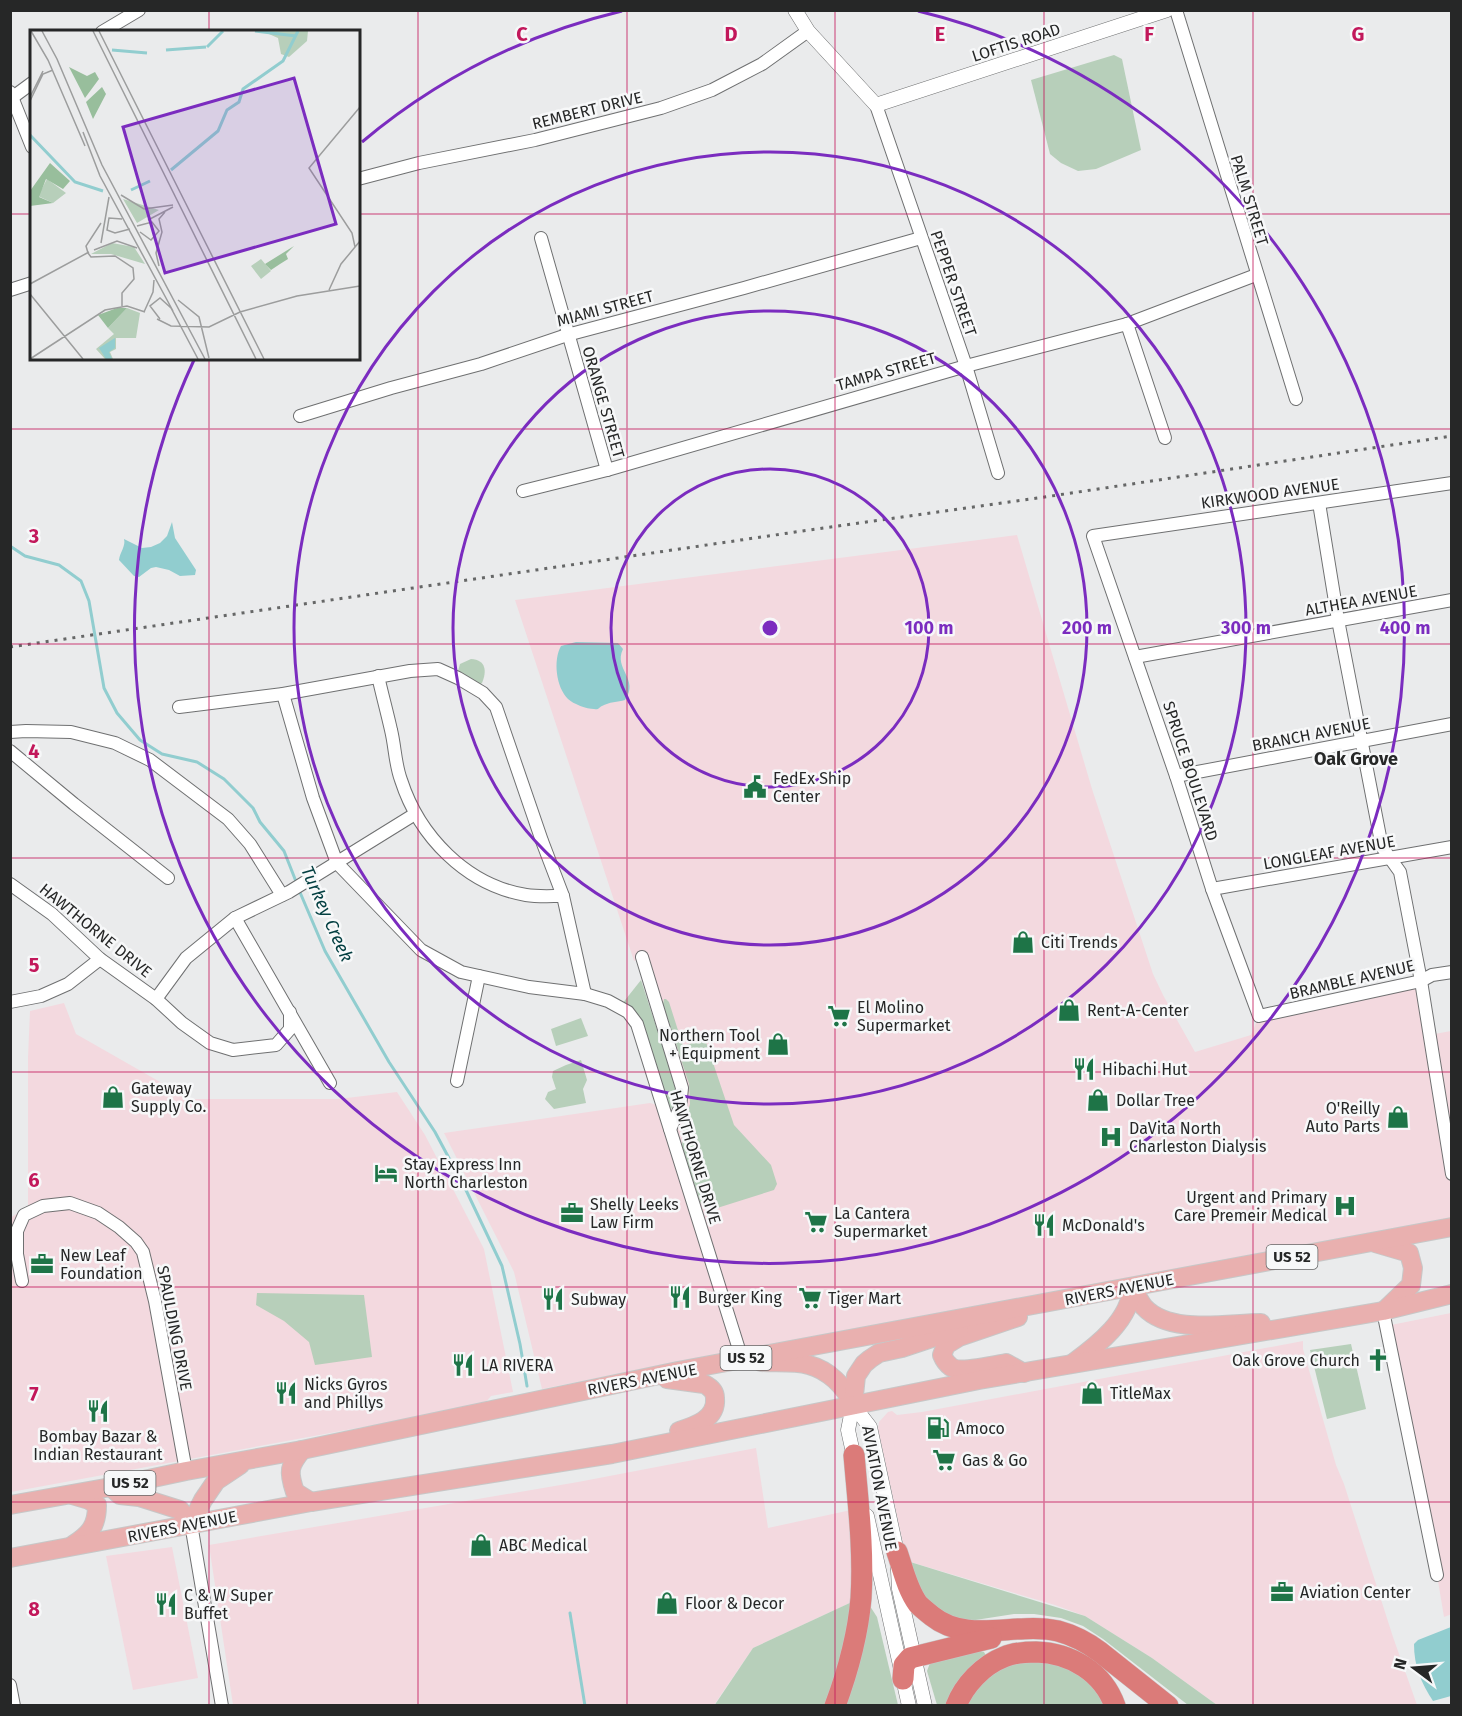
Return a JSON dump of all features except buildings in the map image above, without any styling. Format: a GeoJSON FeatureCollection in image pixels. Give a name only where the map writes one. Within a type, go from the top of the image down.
{"type":"FeatureCollection","features":[{"type":"Feature","properties":{"kind":"highway"},"geometry":{"type":"LineString","coordinates":[[835,1706],[858,1624],[861,1599],[861,1548],[854,1455]]}},
{"type":"Feature","properties":{"kind":"highway"},"geometry":{"type":"LineString","coordinates":[[897,1552],[911,1593],[919,1605],[943,1624],[973,1632],[1004,1629],[1045,1629],[1060,1632],[1090,1645],[1168,1706]]}},
{"type":"Feature","properties":{"kind":"highway"},"geometry":{"type":"LineString","coordinates":[[903,1679],[904,1665],[914,1656],[1023,1630]]}},
{"type":"Feature","properties":{"kind":"highway"},"geometry":{"type":"LineString","coordinates":[[956,1706],[972,1680],[986,1667],[1004,1656],[1025,1652],[1063,1655],[1080,1663],[1105,1685],[1115,1706]]}},
{"type":"Feature","properties":{"kind":"main road","name":"RIVERS AVENUE"},"geometry":{"type":"LineString","coordinates":[[10,1505],[111,1488],[186,1471],[302,1450],[742,1359],[1452,1227]]}},
{"type":"Feature","properties":{"kind":"main road"},"geometry":{"type":"LineString","coordinates":[[1372,1242],[1409,1253],[1413,1268],[1411,1285],[1383,1311]]}},
{"type":"Feature","properties":{"kind":"main road"},"geometry":{"type":"LineString","coordinates":[[1132,1287],[1142,1305],[1149,1312],[1165,1320],[1188,1325],[1310,1324]]}},
{"type":"Feature","properties":{"kind":"main road"},"geometry":{"type":"LineString","coordinates":[[1072,1364],[1110,1331],[1132,1297],[1132,1287]]}},
{"type":"Feature","properties":{"kind":"main road","name":"RIVERS AVENUE"},"geometry":{"type":"LineString","coordinates":[[10,1558],[311,1502],[612,1454],[853,1405],[1072,1364],[1383,1311],[1452,1294]]}},
{"type":"Feature","properties":{"kind":"main road"},"geometry":{"type":"LineString","coordinates":[[1024,1373],[1006,1363],[955,1369],[946,1362],[942,1355],[946,1345],[959,1337],[1073,1298]]}},
{"type":"Feature","properties":{"kind":"main road"},"geometry":{"type":"LineString","coordinates":[[853,1405],[856,1376],[864,1364],[879,1353],[903,1348],[1017,1308]]}},
{"type":"Feature","properties":{"kind":"main road"},"geometry":{"type":"LineString","coordinates":[[742,1359],[807,1365],[819,1369],[843,1388],[853,1405]]}},
{"type":"Feature","properties":{"kind":"main road"},"geometry":{"type":"LineString","coordinates":[[612,1454],[694,1427],[707,1419],[714,1410],[715,1396],[709,1386],[689,1381],[646,1378]]}},
{"type":"Feature","properties":{"kind":"main road"},"geometry":{"type":"LineString","coordinates":[[302,1450],[291,1464],[290,1479],[295,1492],[311,1502]]}},
{"type":"Feature","properties":{"kind":"main road"},"geometry":{"type":"LineString","coordinates":[[111,1488],[120,1495],[139,1497],[180,1510],[191,1524],[202,1500],[216,1481],[248,1460]]}},
{"type":"Feature","properties":{"kind":"main road"},"geometry":{"type":"LineString","coordinates":[[69,1495],[89,1500],[97,1505],[97,1517],[93,1528],[69,1547]]}},
{"type":"Feature","properties":{"kind":"street"},"geometry":{"type":"LineString","coordinates":[[105,30],[139,10]]}},
{"type":"Feature","properties":{"kind":"street"},"geometry":{"type":"LineString","coordinates":[[795,10],[808,31],[876,105]]}},
{"type":"Feature","properties":{"kind":"street","name":"LOFTIS ROAD"},"geometry":{"type":"LineString","coordinates":[[876,105],[1167,10]]}},
{"type":"Feature","properties":{"kind":"street","name":"PALM STREET"},"geometry":{"type":"LineString","coordinates":[[1176,10],[1296,399]]}},
{"type":"Feature","properties":{"kind":"street","name":"REMBERT DRIVE"},"geometry":{"type":"LineString","coordinates":[[360,178],[419,163],[535,140],[661,108],[712,90],[762,64],[808,31]]}},
{"type":"Feature","properties":{"kind":"street"},"geometry":{"type":"LineString","coordinates":[[30,85],[12,95],[30,142]]}},
{"type":"Feature","properties":{"kind":"street","name":"PEPPER STREET"},"geometry":{"type":"LineString","coordinates":[[876,105],[966,366],[998,473]]}},
{"type":"Feature","properties":{"kind":"street","name":"ORANGE STREET"},"geometry":{"type":"LineString","coordinates":[[541,238],[606,470]]}},
{"type":"Feature","properties":{"kind":"street","name":"MIAMI STREET"},"geometry":{"type":"LineString","coordinates":[[300,416],[391,388],[482,364],[567,335],[921,238]]}},
{"type":"Feature","properties":{"kind":"street","name":"TAMPA STREET"},"geometry":{"type":"LineString","coordinates":[[523,491],[606,470],[966,366],[1127,324],[1256,275]]}},
{"type":"Feature","properties":{"kind":"street"},"geometry":{"type":"LineString","coordinates":[[10,290],[30,284]]}},
{"type":"Feature","properties":{"kind":"street"},"geometry":{"type":"LineString","coordinates":[[1127,324],[1165,438]]}},
{"type":"Feature","properties":{"kind":"street","name":"KIRKWOOD AVENUE"},"geometry":{"type":"LineString","coordinates":[[1093,536],[1452,483]]}},
{"type":"Feature","properties":{"kind":"street"},"geometry":{"type":"LineString","coordinates":[[1319,503],[1338,620],[1382,847],[1400,872],[1421,981],[1452,1174]]}},
{"type":"Feature","properties":{"kind":"street","name":"SPRUCE BOULEVARD"},"geometry":{"type":"LineString","coordinates":[[1093,536],[1176,776],[1212,890],[1259,1016]]}},
{"type":"Feature","properties":{"kind":"street","name":"ALTHEA AVENUE"},"geometry":{"type":"LineString","coordinates":[[1135,657],[1452,600]]}},
{"type":"Feature","properties":{"kind":"street"},"geometry":{"type":"LineString","coordinates":[[179,707],[283,694],[378,676],[438,669],[483,693],[496,707],[563,896],[585,994]]}},
{"type":"Feature","properties":{"kind":"street"},"geometry":{"type":"LineString","coordinates":[[378,676],[400,778],[415,814],[434,841],[464,869],[493,886],[526,895],[563,896]]}},
{"type":"Feature","properties":{"kind":"street","name":"HAWTHORNE DRIVE"},"geometry":{"type":"LineString","coordinates":[[283,694],[313,798],[337,864],[421,950],[461,972],[529,987],[585,994],[608,1001],[628,1012],[637,1024],[742,1359]]}},
{"type":"Feature","properties":{"kind":"street","name":"BRANCH AVENUE"},"geometry":{"type":"LineString","coordinates":[[1176,776],[1452,724]]}},
{"type":"Feature","properties":{"kind":"street"},"geometry":{"type":"LineString","coordinates":[[10,732],[71,732],[115,743],[150,760],[228,819],[250,844],[286,893]]}},
{"type":"Feature","properties":{"kind":"street"},"geometry":{"type":"LineString","coordinates":[[10,751],[168,878]]}},
{"type":"Feature","properties":{"kind":"street"},"geometry":{"type":"LineString","coordinates":[[337,864],[415,814]]}},
{"type":"Feature","properties":{"kind":"street","name":"LONGLEAF AVENUE"},"geometry":{"type":"LineString","coordinates":[[1212,890],[1452,847]]}},
{"type":"Feature","properties":{"kind":"street","name":"HAWTHORNE DRIVE"},"geometry":{"type":"LineString","coordinates":[[10,884],[52,914],[100,959],[156,999],[186,958],[235,918],[337,864]]}},
{"type":"Feature","properties":{"kind":"street"},"geometry":{"type":"LineString","coordinates":[[235,918],[330,1083]]}},
{"type":"Feature","properties":{"kind":"street"},"geometry":{"type":"LineString","coordinates":[[642,957],[682,1088],[680,1108],[670,1129]]}},
{"type":"Feature","properties":{"kind":"street"},"geometry":{"type":"LineString","coordinates":[[10,1002],[41,996],[68,984],[100,959]]}},
{"type":"Feature","properties":{"kind":"street","name":"BRAMBLE AVENUE"},"geometry":{"type":"LineString","coordinates":[[1259,1016],[1421,981],[1432,975],[1452,972]]}},
{"type":"Feature","properties":{"kind":"street"},"geometry":{"type":"LineString","coordinates":[[457,1081],[479,976]]}},
{"type":"Feature","properties":{"kind":"street"},"geometry":{"type":"LineString","coordinates":[[156,999],[182,1023],[210,1043],[232,1050],[276,1045],[290,1029],[290,1012]]}},
{"type":"Feature","properties":{"kind":"street","name":"SPAULDING DRIVE"},"geometry":{"type":"LineString","coordinates":[[22,1281],[17,1254],[17,1231],[24,1215],[43,1206],[70,1203],[98,1213],[136,1242],[143,1252],[154,1299],[186,1471]]}},
{"type":"Feature","properties":{"kind":"street"},"geometry":{"type":"LineString","coordinates":[[1383,1311],[1437,1575]]}},
{"type":"Feature","properties":{"kind":"street","name":"AVIATION AVENUE"},"geometry":{"type":"LineString","coordinates":[[853,1405],[848,1430],[909,1706]]}},
{"type":"Feature","properties":{"kind":"street","name":"AVIATION AVENUE"},"geometry":{"type":"LineString","coordinates":[[853,1405],[870,1427],[897,1552],[899,1589],[925,1706]]}},
{"type":"Feature","properties":{"kind":"street"},"geometry":{"type":"LineString","coordinates":[[191,1524],[222,1706]]}},
{"type":"Feature","properties":{"kind":"street"},"geometry":{"type":"LineString","coordinates":[[10,1685],[14,1706]]}},
{"type":"Feature","properties":{"kind":"shaded area"},"geometry":{"type":"Polygon","coordinates":[[[1017,535],[1092,789],[1153,974],[1195,1052],[1251,1035],[1259,1016],[1421,981],[1429,1035],[1451,1031],[1451,1220],[661,1365],[542,1389],[514,1272],[444,1133],[650,1103],[663,1107],[670,1128],[682,1088],[642,957],[634,961],[515,600],[1017,535]]]}},
{"type":"Feature","properties":{"kind":"shaded area"},"geometry":{"type":"Polygon","coordinates":[[[64,1003],[76,1034],[190,1099],[338,1099],[397,1092],[425,1135],[484,1249],[513,1392],[491,1396],[485,1403],[390,1422],[11,1492],[10,1218],[28,1207],[30,1011],[64,1003]]]}},
{"type":"Feature","properties":{"kind":"shaded area"},"geometry":{"type":"Polygon","coordinates":[[[1451,1313],[1452,1614],[1444,1617],[1386,1326],[1451,1313]]]}},
{"type":"Feature","properties":{"kind":"shaded area"},"geometry":{"type":"Polygon","coordinates":[[[1303,1341],[1303,1349],[1336,1465],[1417,1705],[1217,1705],[1152,1658],[1085,1616],[907,1561],[878,1429],[879,1422],[888,1412],[892,1411],[897,1415],[922,1412],[1303,1341]]]}},
{"type":"Feature","properties":{"kind":"shaded area"},"geometry":{"type":"Polygon","coordinates":[[[756,1448],[768,1528],[851,1510],[854,1601],[753,1648],[714,1705],[233,1705],[209,1545],[578,1482],[756,1448]]]}},
{"type":"Feature","properties":{"kind":"shaded area"},"geometry":{"type":"Polygon","coordinates":[[[172,1547],[198,1678],[133,1690],[106,1556],[172,1547]]]}},
{"type":"Feature","properties":{"kind":"green space"},"geometry":{"type":"Polygon","coordinates":[[[1114,55],[1122,59],[1141,150],[1096,169],[1078,171],[1061,163],[1050,154],[1031,80],[1114,55]]]}},
{"type":"Feature","properties":{"kind":"green space"},"geometry":{"type":"Polygon","coordinates":[[[471,659],[480,661],[485,670],[484,679],[479,685],[458,671],[460,664],[471,659]]]}},
{"type":"Feature","properties":{"kind":"green space"},"geometry":{"type":"Polygon","coordinates":[[[641,980],[675,1085],[676,1100],[671,1109],[622,1004],[641,980]]]}},
{"type":"Feature","properties":{"kind":"green space"},"geometry":{"type":"Polygon","coordinates":[[[664,999],[669,1002],[683,1046],[705,1039],[734,1125],[771,1165],[777,1184],[774,1190],[714,1209],[705,1208],[700,1202],[682,1147],[683,1128],[690,1104],[689,1084],[663,1004],[664,999]]]}},
{"type":"Feature","properties":{"kind":"green space"},"geometry":{"type":"Polygon","coordinates":[[[581,1018],[588,1036],[556,1046],[551,1029],[581,1018]]]}},
{"type":"Feature","properties":{"kind":"green space"},"geometry":{"type":"Polygon","coordinates":[[[581,1060],[587,1080],[583,1089],[586,1103],[554,1109],[545,1099],[548,1092],[556,1089],[552,1077],[553,1071],[581,1060]]]}},
{"type":"Feature","properties":{"kind":"green space"},"geometry":{"type":"Polygon","coordinates":[[[257,1293],[364,1295],[372,1357],[315,1365],[309,1342],[284,1321],[256,1305],[257,1293]]]}},
{"type":"Feature","properties":{"kind":"green space"},"geometry":{"type":"Polygon","coordinates":[[[1351,1344],[1366,1409],[1327,1419],[1310,1350],[1351,1344]]]}},
{"type":"Feature","properties":{"kind":"green space"},"geometry":{"type":"Polygon","coordinates":[[[907,1561],[1085,1616],[1152,1658],[1217,1705],[1188,1705],[1103,1639],[1083,1626],[1061,1618],[1014,1614],[969,1621],[952,1619],[917,1593],[907,1561]]]}},
{"type":"Feature","properties":{"kind":"green space"},"geometry":{"type":"Polygon","coordinates":[[[854,1601],[846,1647],[825,1705],[714,1706],[753,1648],[854,1601]]]}},
{"type":"Feature","properties":{"kind":"green space"},"geometry":{"type":"Polygon","coordinates":[[[868,1603],[877,1617],[898,1705],[842,1705],[868,1603]]]}},
{"type":"Feature","properties":{"kind":"green space"},"geometry":{"type":"Polygon","coordinates":[[[979,1651],[984,1652],[988,1659],[949,1705],[937,1705],[927,1671],[930,1663],[979,1651]]]}},
{"type":"Feature","properties":{"kind":"green space"},"geometry":{"type":"Polygon","coordinates":[[[1022,1660],[1050,1662],[1075,1671],[1090,1682],[1107,1706],[966,1706],[982,1681],[1003,1666],[1022,1660]]]}},
{"type":"Feature","properties":{"kind":"water"},"geometry":{"type":"Polygon","coordinates":[[[172,522],[175,538],[196,570],[195,575],[180,576],[156,567],[139,577],[134,576],[119,560],[124,539],[142,548],[151,547],[160,543],[167,536],[172,522]]]}},
{"type":"Feature","properties":{"kind":"water"},"geometry":{"type":"Polygon","coordinates":[[[576,642],[618,643],[623,649],[621,662],[630,686],[625,700],[596,709],[580,706],[568,699],[558,681],[557,658],[561,646],[576,642]]]}},
{"type":"Feature","properties":{"kind":"water"},"geometry":{"type":"Polygon","coordinates":[[[1451,1627],[1451,1696],[1433,1701],[1419,1674],[1414,1644],[1418,1640],[1451,1627]]]}},
{"type":"Feature","properties":{"kind":"waterway","name":"Turkey Creek"},"geometry":{"type":"LineString","coordinates":[[10,546],[25,556],[59,565],[81,581],[89,601],[104,688],[117,713],[140,740],[162,754],[197,762],[224,779],[253,808],[260,822],[284,851],[297,884]]}},
{"type":"Feature","properties":{"kind":"waterway","name":"Turkey Creek"},"geometry":{"type":"LineString","coordinates":[[299,890],[325,951],[389,1062],[435,1132],[502,1266],[527,1386]]}},
{"type":"Feature","properties":{"kind":"waterway","name":"Turkey Creek"},"geometry":{"type":"LineString","coordinates":[[570,1613],[585,1706]]}},
{"type":"Feature","properties":{"kind":"railway"},"geometry":{"type":"LineString","coordinates":[[10,647],[1452,436]]}},
{"type":"Feature","properties":{"kind":"place","name":"FedEx Ship Center"},"geometry":{"type":"Point","coordinates":[755,787]}},
{"type":"Feature","properties":{"kind":"place","name":"Citi Trends"},"geometry":{"type":"Point","coordinates":[1023,942]}},
{"type":"Feature","properties":{"kind":"place","name":"Rent-A-Center"},"geometry":{"type":"Point","coordinates":[1069,1010]}},
{"type":"Feature","properties":{"kind":"place","name":"El Molino Supermarket"},"geometry":{"type":"Point","coordinates":[839,1016]}},
{"type":"Feature","properties":{"kind":"place","name":"Northern Tool + Equipment"},"geometry":{"type":"Point","coordinates":[778,1044]}},
{"type":"Feature","properties":{"kind":"place","name":"Hibachi Hut"},"geometry":{"type":"Point","coordinates":[1084,1069]}},
{"type":"Feature","properties":{"kind":"place","name":"Gateway Supply Co."},"geometry":{"type":"Point","coordinates":[113,1097]}},
{"type":"Feature","properties":{"kind":"place","name":"Dollar Tree"},"geometry":{"type":"Point","coordinates":[1098,1100]}},
{"type":"Feature","properties":{"kind":"place","name":"O'Reilly Auto Parts"},"geometry":{"type":"Point","coordinates":[1398,1117]}},
{"type":"Feature","properties":{"kind":"place","name":"DaVita North Charleston Dialysis"},"geometry":{"type":"Point","coordinates":[1111,1137]}},
{"type":"Feature","properties":{"kind":"place","name":"Stay Express Inn North Charleston"},"geometry":{"type":"Point","coordinates":[386,1173]}},
{"type":"Feature","properties":{"kind":"place","name":"Urgent and Primary Care Premeir Medical"},"geometry":{"type":"Point","coordinates":[1345,1206]}},
{"type":"Feature","properties":{"kind":"place","name":"Shelly Leeks Law Firm"},"geometry":{"type":"Point","coordinates":[572,1213]}},
{"type":"Feature","properties":{"kind":"place","name":"La Cantera Supermarket"},"geometry":{"type":"Point","coordinates":[816,1222]}},
{"type":"Feature","properties":{"kind":"place","name":"McDonald's"},"geometry":{"type":"Point","coordinates":[1044,1225]}},
{"type":"Feature","properties":{"kind":"place","name":"New Leaf Foundation"},"geometry":{"type":"Point","coordinates":[42,1264]}},
{"type":"Feature","properties":{"kind":"place","name":"Burger King"},"geometry":{"type":"Point","coordinates":[680,1297]}},
{"type":"Feature","properties":{"kind":"place","name":"Tiger Mart"},"geometry":{"type":"Point","coordinates":[810,1298]}},
{"type":"Feature","properties":{"kind":"place","name":"Subway"},"geometry":{"type":"Point","coordinates":[553,1299]}},
{"type":"Feature","properties":{"kind":"place","name":"Oak Grove Church"},"geometry":{"type":"Point","coordinates":[1378,1360]}},
{"type":"Feature","properties":{"kind":"place","name":"LA RIVERA"},"geometry":{"type":"Point","coordinates":[463,1365]}},
{"type":"Feature","properties":{"kind":"place","name":"Nicks Gyros and Phillys"},"geometry":{"type":"Point","coordinates":[286,1393]}},
{"type":"Feature","properties":{"kind":"place","name":"TitleMax"},"geometry":{"type":"Point","coordinates":[1092,1393]}},
{"type":"Feature","properties":{"kind":"place","name":"Bombay Bazar & Indian Restaurant"},"geometry":{"type":"Point","coordinates":[98,1411]}},
{"type":"Feature","properties":{"kind":"place","name":"Amoco"},"geometry":{"type":"Point","coordinates":[938,1428]}},
{"type":"Feature","properties":{"kind":"place","name":"Gas & Go"},"geometry":{"type":"Point","coordinates":[944,1460]}},
{"type":"Feature","properties":{"kind":"place","name":"ABC Medical"},"geometry":{"type":"Point","coordinates":[481,1545]}},
{"type":"Feature","properties":{"kind":"place","name":"Aviation Center"},"geometry":{"type":"Point","coordinates":[1282,1592]}},
{"type":"Feature","properties":{"kind":"place","name":"Floor & Decor"},"geometry":{"type":"Point","coordinates":[667,1603]}},
{"type":"Feature","properties":{"kind":"place","name":"C & W Super Buffet"},"geometry":{"type":"Point","coordinates":[166,1604]}},
{"type":"Feature","properties":{"kind":"district","name":"Oak Grove"},"geometry":{"type":"Point","coordinates":[1356,759]}}]}
